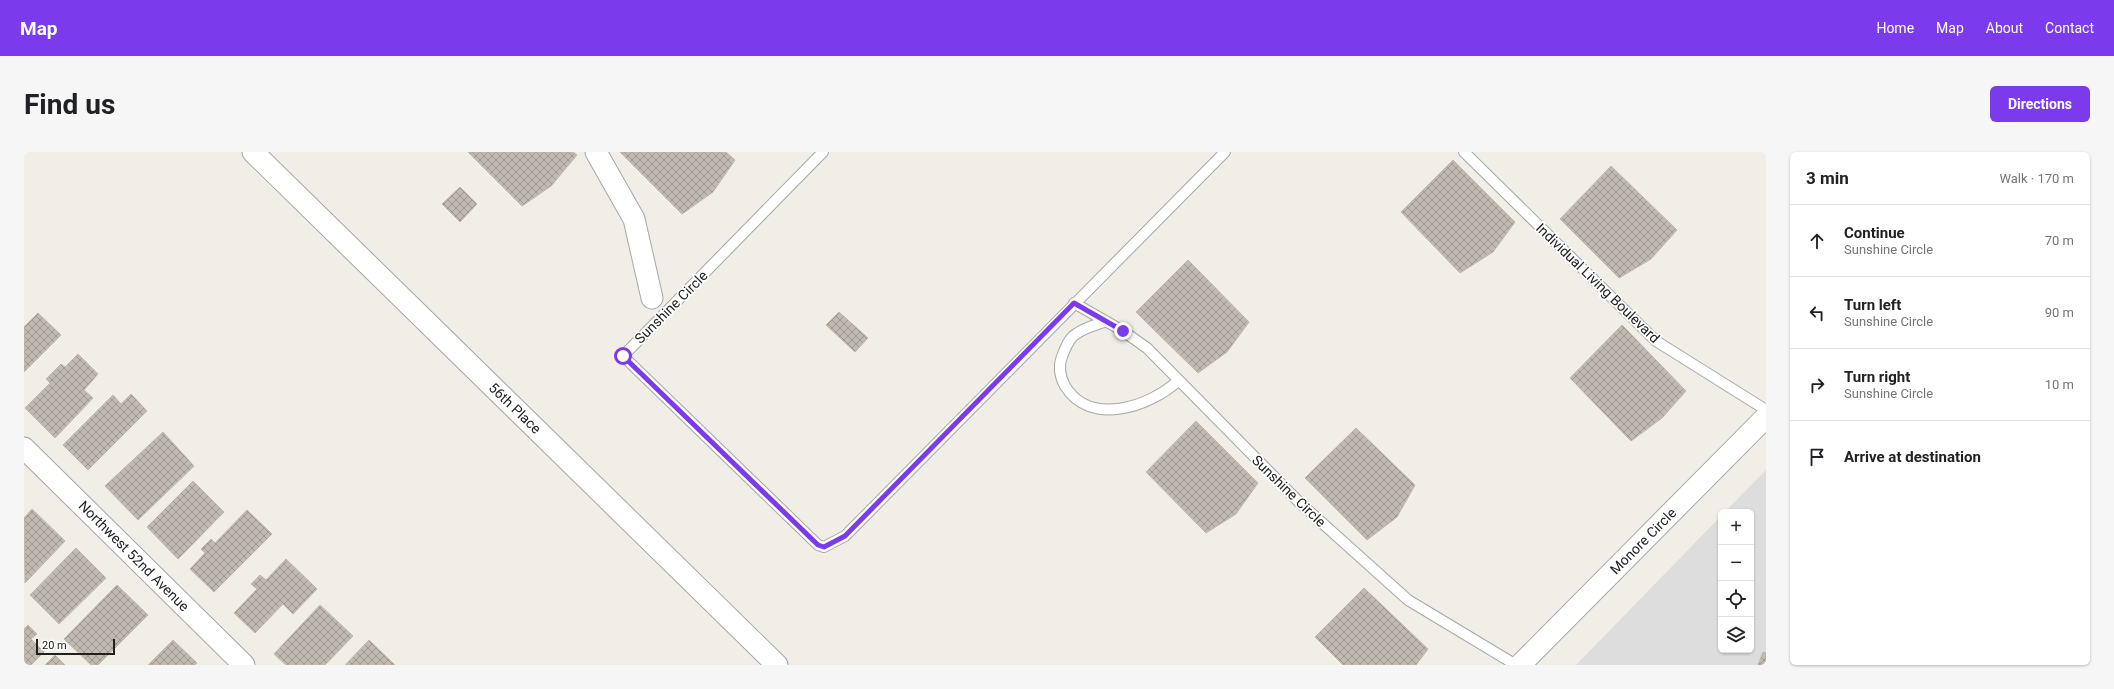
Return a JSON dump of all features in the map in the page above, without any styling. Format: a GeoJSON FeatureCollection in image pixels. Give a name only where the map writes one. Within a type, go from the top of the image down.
{"type":"FeatureCollection","features":[{"type":"Feature","properties":{"kind":"street","name":"56th Place"},"geometry":{"type":"LineString","coordinates":[[254,152],[777,665]]}},
{"type":"Feature","properties":{"kind":"street"},"geometry":{"type":"LineString","coordinates":[[596,152],[634,219],[652,298]]}},
{"type":"Feature","properties":{"kind":"street","name":"Monore Circle"},"geometry":{"type":"LineString","coordinates":[[1520,665],[1766,417]]}},
{"type":"Feature","properties":{"kind":"street","name":"Northwest 52nd Avenue"},"geometry":{"type":"LineString","coordinates":[[24,448],[244,665]]}},
{"type":"Feature","properties":{"kind":"lane","name":"Sunshine Circle"},"geometry":{"type":"LineString","coordinates":[[823,152],[623,356],[818,545],[824,547],[845,536],[1225,152]]}},
{"type":"Feature","properties":{"kind":"lane","name":"Individual Living Boulevard"},"geometry":{"type":"LineString","coordinates":[[1464,152],[1656,341],[1766,410]]}},
{"type":"Feature","properties":{"kind":"lane","name":"Sunshine Circle"},"geometry":{"type":"LineString","coordinates":[[1074,303],[1104,322],[1123,331],[1147,348],[1300,503],[1408,600],[1516,665]]}},
{"type":"Feature","properties":{"kind":"lane"},"geometry":{"type":"LineString","coordinates":[[1104,322],[1075,334],[1066,345],[1059,363],[1061,378],[1070,393],[1083,405],[1114,410],[1141,403],[1166,392],[1178,381]]}},
{"type":"Feature","properties":{"kind":"shaded area"},"geometry":{"type":"Polygon","coordinates":[[[1766,470],[1766,665],[1576,665],[1718,519],[1718,653],[1754,653],[1754,509],[1728,509],[1766,470]]]}},
{"type":"Feature","properties":{"kind":"building"},"geometry":{"type":"Polygon","coordinates":[[[468,152],[573,152],[577,155],[551,186],[522,206],[468,152]]]}},
{"type":"Feature","properties":{"kind":"building"},"geometry":{"type":"Polygon","coordinates":[[[620,152],[726,152],[735,160],[713,192],[682,214],[620,152]]]}},
{"type":"Feature","properties":{"kind":"building"},"geometry":{"type":"Polygon","coordinates":[[[1453,160],[1515,222],[1493,252],[1460,273],[1401,212],[1453,160]]]}},
{"type":"Feature","properties":{"kind":"building"},"geometry":{"type":"Polygon","coordinates":[[[1611,166],[1677,230],[1651,259],[1619,278],[1560,219],[1611,166]]]}},
{"type":"Feature","properties":{"kind":"building"},"geometry":{"type":"Polygon","coordinates":[[[460,187],[477,204],[460,222],[442,204],[460,187]]]}},
{"type":"Feature","properties":{"kind":"building"},"geometry":{"type":"Polygon","coordinates":[[[1188,260],[1249,322],[1227,352],[1198,373],[1136,312],[1188,260]]]}},
{"type":"Feature","properties":{"kind":"building"},"geometry":{"type":"Polygon","coordinates":[[[839,312],[868,338],[855,352],[826,325],[839,312]]]}},
{"type":"Feature","properties":{"kind":"building"},"geometry":{"type":"Polygon","coordinates":[[[38,313],[61,335],[24,372],[24,327],[38,313]]]}},
{"type":"Feature","properties":{"kind":"building"},"geometry":{"type":"Polygon","coordinates":[[[1622,325],[1686,391],[1662,418],[1631,441],[1570,378],[1622,325]]]}},
{"type":"Feature","properties":{"kind":"building"},"geometry":{"type":"Polygon","coordinates":[[[78,354],[98,374],[84,390],[93,398],[55,438],[25,408],[50,383],[46,379],[61,364],[65,367],[78,354]]]}},
{"type":"Feature","properties":{"kind":"building"},"geometry":{"type":"Polygon","coordinates":[[[131,394],[147,411],[88,470],[63,445],[113,395],[121,404],[131,394]]]}},
{"type":"Feature","properties":{"kind":"building"},"geometry":{"type":"Polygon","coordinates":[[[1196,421],[1258,483],[1236,514],[1206,533],[1146,472],[1196,421]]]}},
{"type":"Feature","properties":{"kind":"building"},"geometry":{"type":"Polygon","coordinates":[[[1356,428],[1415,485],[1397,517],[1367,540],[1305,478],[1356,428]]]}},
{"type":"Feature","properties":{"kind":"building"},"geometry":{"type":"Polygon","coordinates":[[[163,432],[194,466],[138,520],[105,486],[163,432]]]}},
{"type":"Feature","properties":{"kind":"building"},"geometry":{"type":"Polygon","coordinates":[[[193,481],[224,512],[178,559],[147,527],[193,481]]]}},
{"type":"Feature","properties":{"kind":"building"},"geometry":{"type":"Polygon","coordinates":[[[32,509],[65,541],[25,583],[24,518],[32,509]]]}},
{"type":"Feature","properties":{"kind":"building"},"geometry":{"type":"Polygon","coordinates":[[[247,510],[272,534],[214,592],[190,569],[205,553],[201,549],[211,539],[215,543],[247,510]]]}},
{"type":"Feature","properties":{"kind":"building"},"geometry":{"type":"Polygon","coordinates":[[[76,548],[106,578],[59,624],[30,595],[76,548]]]}},
{"type":"Feature","properties":{"kind":"building"},"geometry":{"type":"Polygon","coordinates":[[[286,559],[317,589],[293,614],[283,604],[255,633],[234,613],[257,589],[251,584],[260,575],[266,580],[286,559]]]}},
{"type":"Feature","properties":{"kind":"building"},"geometry":{"type":"Polygon","coordinates":[[[117,585],[148,615],[98,665],[91,665],[64,639],[117,585]]]}},
{"type":"Feature","properties":{"kind":"building"},"geometry":{"type":"Polygon","coordinates":[[[1364,588],[1428,649],[1416,665],[1343,665],[1315,637],[1364,588]]]}},
{"type":"Feature","properties":{"kind":"building"},"geometry":{"type":"Polygon","coordinates":[[[320,605],[353,636],[325,665],[286,665],[274,654],[320,605]]]}},
{"type":"Feature","properties":{"kind":"building"},"geometry":{"type":"Polygon","coordinates":[[[28,625],[37,634],[31,639],[44,652],[31,665],[24,665],[24,629],[28,625]]]}},
{"type":"Feature","properties":{"kind":"building"},"geometry":{"type":"Polygon","coordinates":[[[173,640],[197,663],[195,665],[148,665],[173,640]]]}},
{"type":"Feature","properties":{"kind":"building"},"geometry":{"type":"Polygon","coordinates":[[[369,640],[395,665],[345,665],[369,640]]]}},
{"type":"Feature","properties":{"kind":"building"},"geometry":{"type":"Polygon","coordinates":[[[1763,652],[1766,653],[1766,665],[1758,665],[1763,652]]]}},
{"type":"Feature","properties":{"kind":"building"},"geometry":{"type":"Polygon","coordinates":[[[55,655],[65,665],[45,665],[55,655]]]}},
{"type":"Feature","properties":{"kind":"route"},"geometry":{"type":"LineString","coordinates":[[623,356],[818,545],[824,547],[845,536],[1074,303],[1104,322],[1123,331]]}}]}
